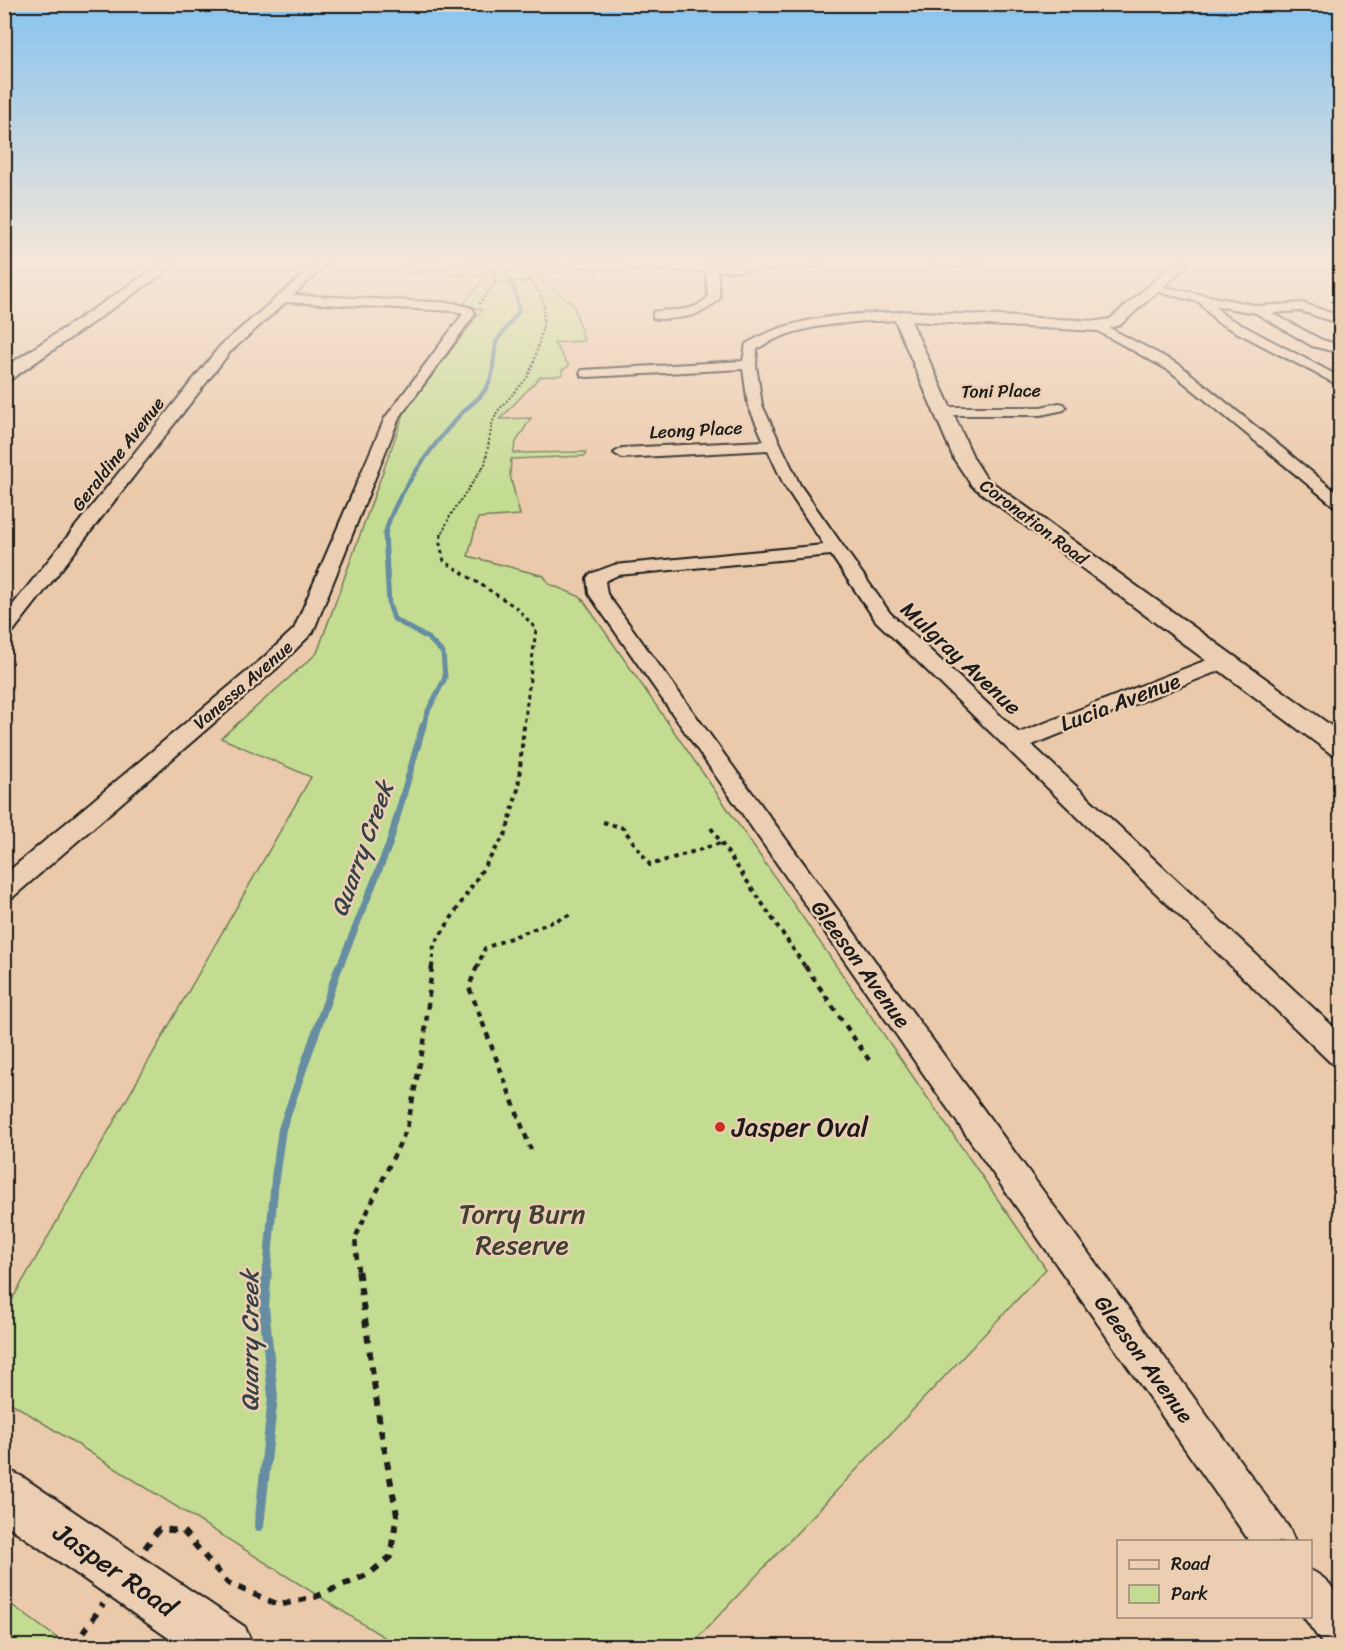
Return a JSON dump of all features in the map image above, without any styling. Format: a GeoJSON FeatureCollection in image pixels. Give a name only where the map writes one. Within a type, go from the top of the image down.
{"type":"FeatureCollection","features":[{"type":"Feature","properties":{"kind":"street"},"geometry":{"type":"LineString","coordinates":[[4,376],[57,340]]}},
{"type":"Feature","properties":{"kind":"street","name":"Geraldine Avenue"},"geometry":{"type":"LineString","coordinates":[[4,630],[225,349],[235,340]]}},
{"type":"Feature","properties":{"kind":"street","name":"Vanessa Avenue"},"geometry":{"type":"LineString","coordinates":[[4,890],[269,664],[303,632],[392,418],[450,340]]}},
{"type":"Feature","properties":{"kind":"street"},"geometry":{"type":"LineString","coordinates":[[587,373],[749,365],[751,347],[762,340]]}},
{"type":"Feature","properties":{"kind":"street","name":"Coronation Road"},"geometry":{"type":"LineString","coordinates":[[912,340],[971,473],[979,482],[1341,746]]}},
{"type":"Feature","properties":{"kind":"street"},"geometry":{"type":"LineString","coordinates":[[1124,340],[1175,368],[1341,503]]}},
{"type":"Feature","properties":{"kind":"street"},"geometry":{"type":"LineString","coordinates":[[1262,340],[1341,382]]}},
{"type":"Feature","properties":{"kind":"street"},"geometry":{"type":"LineString","coordinates":[[1312,340],[1341,349]]}},
{"type":"Feature","properties":{"kind":"street","name":"Mulgray Avenue"},"geometry":{"type":"LineString","coordinates":[[749,365],[754,405],[792,485],[883,617],[1341,1052]]}},
{"type":"Feature","properties":{"kind":"street","name":"Toni Place"},"geometry":{"type":"LineString","coordinates":[[944,411],[1041,411],[1059,407]]}},
{"type":"Feature","properties":{"kind":"street","name":"Leong Place"},"geometry":{"type":"LineString","coordinates":[[622,453],[773,445]]}},
{"type":"Feature","properties":{"kind":"street","name":"Gleeson Avenue"},"geometry":{"type":"LineString","coordinates":[[834,549],[614,570],[596,578],[598,594],[1274,1540]]}},
{"type":"Feature","properties":{"kind":"street","name":"Lucia Avenue"},"geometry":{"type":"LineString","coordinates":[[1016,743],[1224,661]]}},
{"type":"Feature","properties":{"kind":"street","name":"Jasper Road"},"geometry":{"type":"LineString","coordinates":[[4,1493],[226,1647]]}},
{"type":"Feature","properties":{"kind":"street"},"geometry":{"type":"LineString","coordinates":[[1312,1592],[1341,1633]]}},
{"type":"Feature","properties":{"kind":"path"},"geometry":{"type":"LineString","coordinates":[[159,1529],[183,1531],[228,1583],[279,1605],[315,1597],[369,1574],[390,1557],[397,1515],[363,1316],[356,1238],[407,1128],[424,1043],[434,945],[506,833],[518,789],[530,666],[536,629],[517,608],[444,561],[439,540],[462,497],[482,468],[489,452],[489,428],[499,410],[528,378],[539,340]]}},
{"type":"Feature","properties":{"kind":"path"},"geometry":{"type":"LineString","coordinates":[[603,822],[623,828],[650,865],[721,843]]}},
{"type":"Feature","properties":{"kind":"path"},"geometry":{"type":"LineString","coordinates":[[711,828],[869,1060]]}},
{"type":"Feature","properties":{"kind":"path"},"geometry":{"type":"LineString","coordinates":[[531,1150],[469,987],[485,948],[572,914]]}},
{"type":"Feature","properties":{"kind":"path"},"geometry":{"type":"LineString","coordinates":[[74,1647],[85,1630]]}},
{"type":"Feature","properties":{"kind":"green space","name":"Torry Burn Reserve"},"geometry":{"type":"Polygon","coordinates":[[[459,340],[584,340],[554,343],[569,366],[562,370],[562,375],[540,377],[500,419],[531,418],[516,442],[513,453],[586,452],[585,456],[511,459],[510,475],[520,515],[478,518],[468,556],[544,576],[549,584],[581,597],[1046,1269],[690,1646],[398,1646],[5,1399],[5,1312],[311,777],[221,738],[317,653],[405,411],[459,340]]]}},
{"type":"Feature","properties":{"kind":"green space"},"geometry":{"type":"Polygon","coordinates":[[[5,1600],[68,1646],[5,1646],[5,1600]]]}},
{"type":"Feature","properties":{"kind":"waterway","name":"Quarry Creek"},"geometry":{"type":"LineString","coordinates":[[488,384],[492,375],[497,340]]}},
{"type":"Feature","properties":{"kind":"waterway","name":"Quarry Creek"},"geometry":{"type":"LineString","coordinates":[[385,536],[395,506],[414,473],[448,429],[483,393],[489,383]]}},
{"type":"Feature","properties":{"kind":"waterway","name":"Quarry Creek"},"geometry":{"type":"LineString","coordinates":[[385,536],[389,604],[394,619],[428,638],[443,653],[445,678],[428,711],[423,727]]}},
{"type":"Feature","properties":{"kind":"waterway","name":"Quarry Creek"},"geometry":{"type":"LineString","coordinates":[[339,968],[389,845],[423,726]]}},
{"type":"Feature","properties":{"kind":"waterway","name":"Quarry Creek"},"geometry":{"type":"LineString","coordinates":[[267,1271],[275,1178],[282,1129],[339,966]]}},
{"type":"Feature","properties":{"kind":"waterway","name":"Quarry Creek"},"geometry":{"type":"LineString","coordinates":[[259,1526],[273,1397],[264,1307],[267,1269]]}},
{"type":"Feature","properties":{"kind":"place","name":"Jasper Oval"},"geometry":{"type":"Point","coordinates":[720,1127]}}]}
